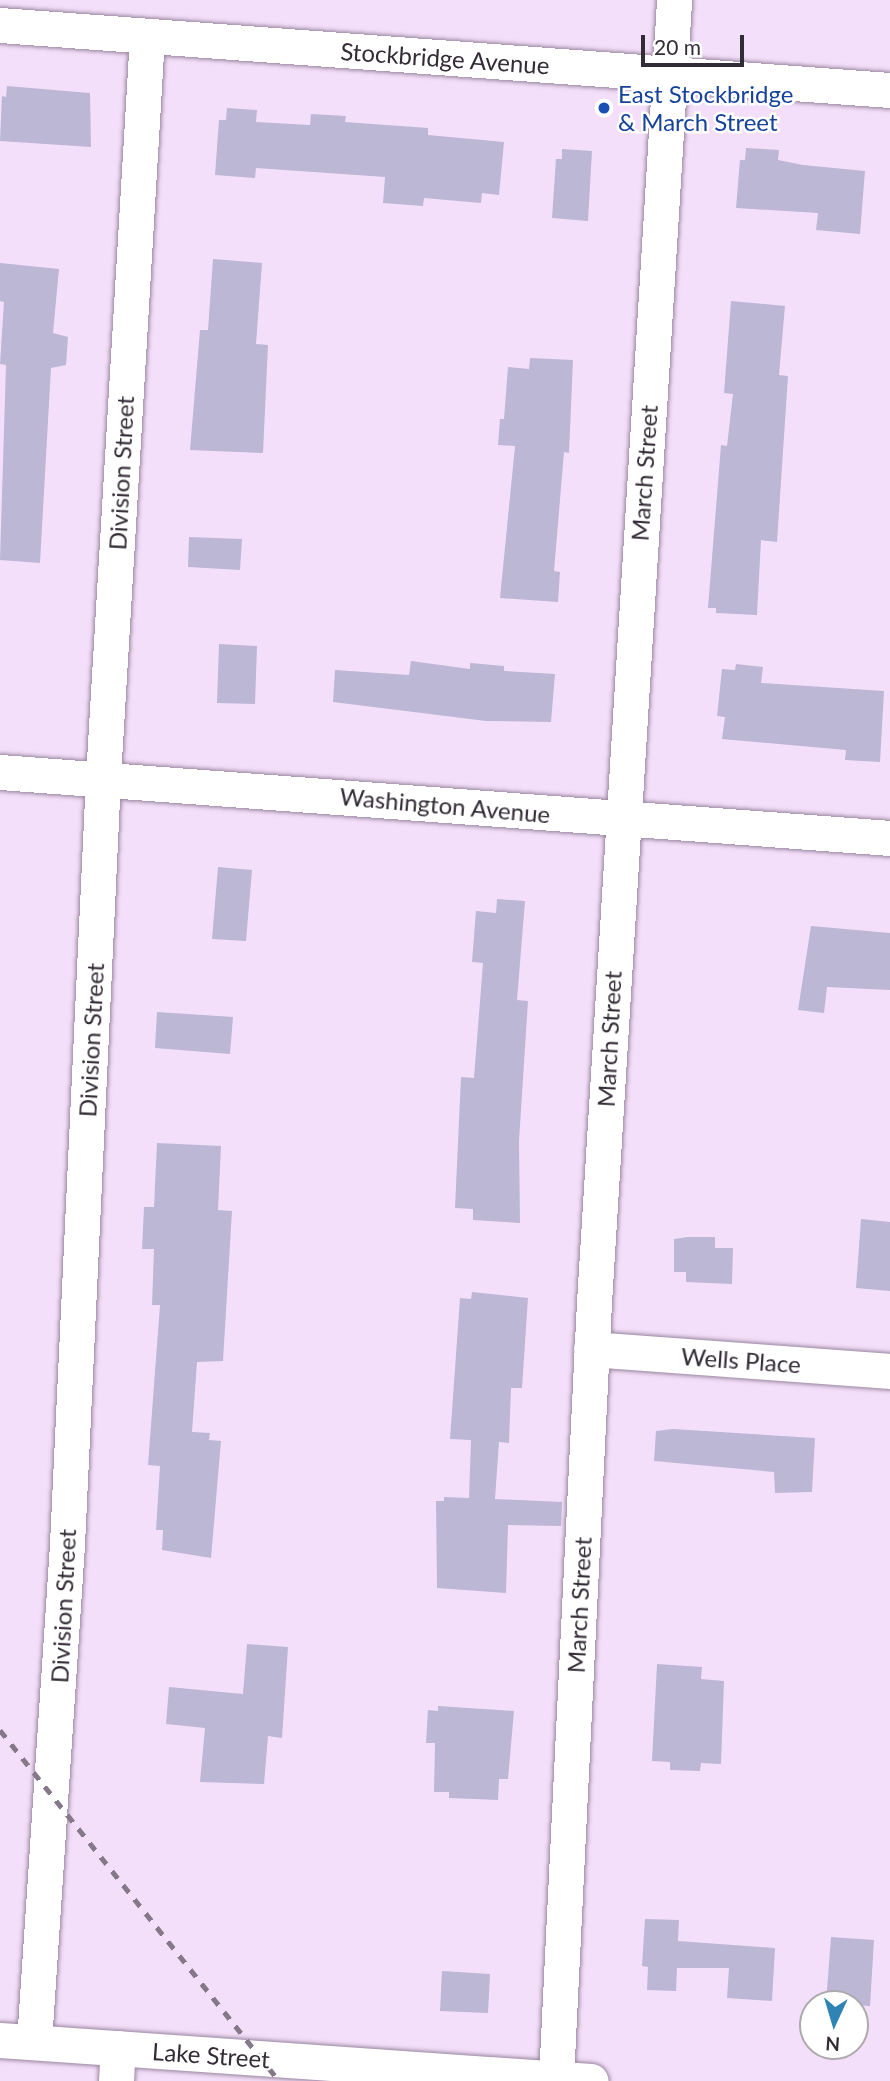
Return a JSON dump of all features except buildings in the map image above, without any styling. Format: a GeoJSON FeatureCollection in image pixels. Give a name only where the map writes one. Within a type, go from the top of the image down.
{"type":"FeatureCollection","features":[{"type":"Feature","properties":{"kind":"street","name":"March Street"},"geometry":{"type":"LineString","coordinates":[[556,2079],[591,1349],[674,0]]}},
{"type":"Feature","properties":{"kind":"street","name":"Stockbridge Avenue"},"geometry":{"type":"LineString","coordinates":[[0,25],[890,90]]}},
{"type":"Feature","properties":{"kind":"street","name":"Division Street"},"geometry":{"type":"LineString","coordinates":[[17,2041],[67,1544],[103,777],[147,37]]}},
{"type":"Feature","properties":{"kind":"street","name":"Washington Avenue"},"geometry":{"type":"LineString","coordinates":[[0,772],[103,777],[890,838]]}},
{"type":"Feature","properties":{"kind":"street","name":"Wells Place"},"geometry":{"type":"LineString","coordinates":[[591,1349],[890,1371]]}},
{"type":"Feature","properties":{"kind":"street","name":"Lake Street"},"geometry":{"type":"LineString","coordinates":[[17,2041],[117,2064],[591,2081]]}},
{"type":"Feature","properties":{"kind":"railway"},"geometry":{"type":"LineString","coordinates":[[0,1730],[279,2081]]}},
{"type":"Feature","properties":{"kind":"place","name":"East Stockbridge & March Street"},"geometry":{"type":"Point","coordinates":[604,108]}}]}
